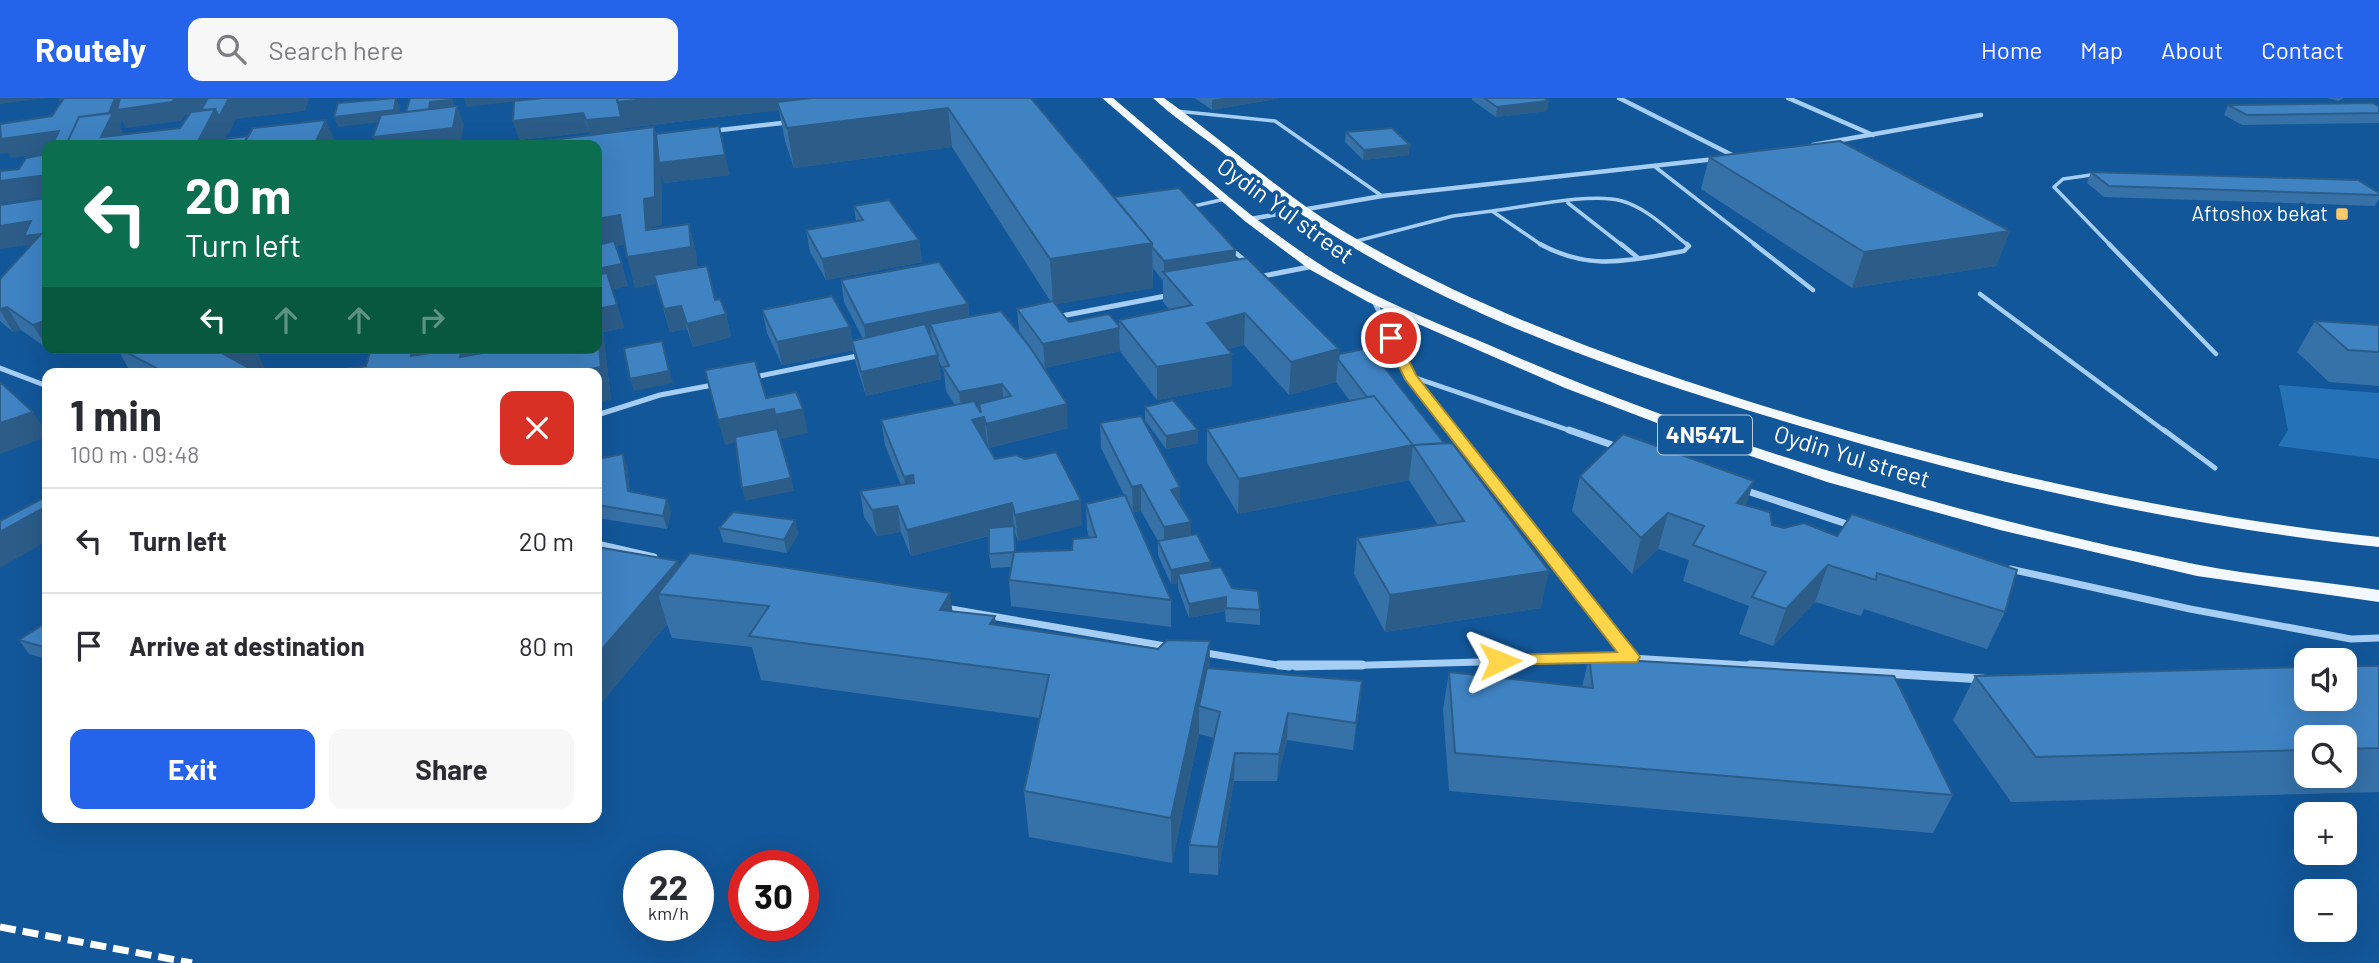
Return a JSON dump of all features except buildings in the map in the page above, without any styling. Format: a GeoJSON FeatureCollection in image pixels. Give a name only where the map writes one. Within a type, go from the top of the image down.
{"type":"FeatureCollection","features":[{"type":"Feature","properties":{"kind":"main road","name":"Oydin Yul street"},"geometry":{"type":"LineString","coordinates":[[1107,98],[1250,219],[1314,266],[1373,299],[1570,385],[1692,431],[1833,478],[2006,526],[2197,570],[2379,596]]}},
{"type":"Feature","properties":{"kind":"main road","name":"Oydin Yul street"},"geometry":{"type":"LineString","coordinates":[[1158,98],[1299,210],[1353,242],[1425,280],[1613,360],[1747,407],[1889,447],[2131,508],[2221,523],[2379,542]]}},
{"type":"Feature","properties":{"kind":"street"},"geometry":{"type":"LineString","coordinates":[[1619,98],[1735,157]]}},
{"type":"Feature","properties":{"kind":"street"},"geometry":{"type":"LineString","coordinates":[[1787,98],[1873,135]]}},
{"type":"Feature","properties":{"kind":"street"},"geometry":{"type":"LineString","coordinates":[[1804,146],[1981,115]]}},
{"type":"Feature","properties":{"kind":"street"},"geometry":{"type":"LineString","coordinates":[[699,132],[794,122]]}},
{"type":"Feature","properties":{"kind":"street"},"geometry":{"type":"LineString","coordinates":[[1250,219],[1382,196],[1749,155]]}},
{"type":"Feature","properties":{"kind":"street"},"geometry":{"type":"LineString","coordinates":[[1250,279],[1314,266]]}},
{"type":"Feature","properties":{"kind":"street"},"geometry":{"type":"LineString","coordinates":[[1044,320],[1181,292]]}},
{"type":"Feature","properties":{"kind":"street"},"geometry":{"type":"LineString","coordinates":[[1373,299],[1409,376],[1631,657]]}},
{"type":"Feature","properties":{"kind":"street"},"geometry":{"type":"LineString","coordinates":[[742,379],[866,355]]}},
{"type":"Feature","properties":{"kind":"street"},"geometry":{"type":"LineString","coordinates":[[0,368],[42,384]]}},
{"type":"Feature","properties":{"kind":"street"},"geometry":{"type":"LineString","coordinates":[[1409,376],[1632,452]]}},
{"type":"Feature","properties":{"kind":"street"},"geometry":{"type":"LineString","coordinates":[[602,413],[660,395],[728,382]]}},
{"type":"Feature","properties":{"kind":"street"},"geometry":{"type":"LineString","coordinates":[[1736,487],[1863,530]]}},
{"type":"Feature","properties":{"kind":"street"},"geometry":{"type":"LineString","coordinates":[[602,545],[658,558]]}},
{"type":"Feature","properties":{"kind":"street"},"geometry":{"type":"LineString","coordinates":[[1994,565],[2204,611],[2351,639],[2379,638]]}},
{"type":"Feature","properties":{"kind":"street"},"geometry":{"type":"LineString","coordinates":[[939,607],[1182,648]]}},
{"type":"Feature","properties":{"kind":"street"},"geometry":{"type":"LineString","coordinates":[[1195,651],[1290,667],[1631,657],[1999,680]]}},
{"type":"Feature","properties":{"kind":"lane"},"geometry":{"type":"LineString","coordinates":[[1176,111],[1275,121],[1289,128],[1382,196]]}},
{"type":"Feature","properties":{"kind":"lane"},"geometry":{"type":"LineString","coordinates":[[1654,166],[1813,290]]}},
{"type":"Feature","properties":{"kind":"lane"},"geometry":{"type":"LineString","coordinates":[[2111,174],[2084,174],[2063,179],[2054,187],[2216,354]]}},
{"type":"Feature","properties":{"kind":"lane"},"geometry":{"type":"LineString","coordinates":[[1353,242],[1453,216],[1492,211],[1568,203],[1603,198],[1630,204],[1689,246],[1684,251],[1601,263],[1562,255],[1492,211]]}},
{"type":"Feature","properties":{"kind":"lane"},"geometry":{"type":"LineString","coordinates":[[1194,217],[1184,208],[1227,199]]}},
{"type":"Feature","properties":{"kind":"lane"},"geometry":{"type":"LineString","coordinates":[[1568,203],[1638,258]]}},
{"type":"Feature","properties":{"kind":"lane"},"geometry":{"type":"LineString","coordinates":[[1224,242],[1264,276]]}},
{"type":"Feature","properties":{"kind":"lane"},"geometry":{"type":"LineString","coordinates":[[1980,294],[2215,468]]}},
{"type":"Feature","properties":{"kind":"shaded area"},"geometry":{"type":"Polygon","coordinates":[[[2279,385],[2379,393],[2379,459],[2278,446],[2288,430],[2279,385]]]}},
{"type":"Feature","properties":{"kind":"railway"},"geometry":{"type":"LineString","coordinates":[[0,927],[192,963]]}},
{"type":"Feature","properties":{"kind":"place","name":"Aftoshox bekat"},"geometry":{"type":"Point","coordinates":[2342,214]}},
{"type":"Feature","properties":{"kind":"route"},"geometry":{"type":"LineString","coordinates":[[1391,338],[1409,376],[1631,657],[1500,661]]}}]}
